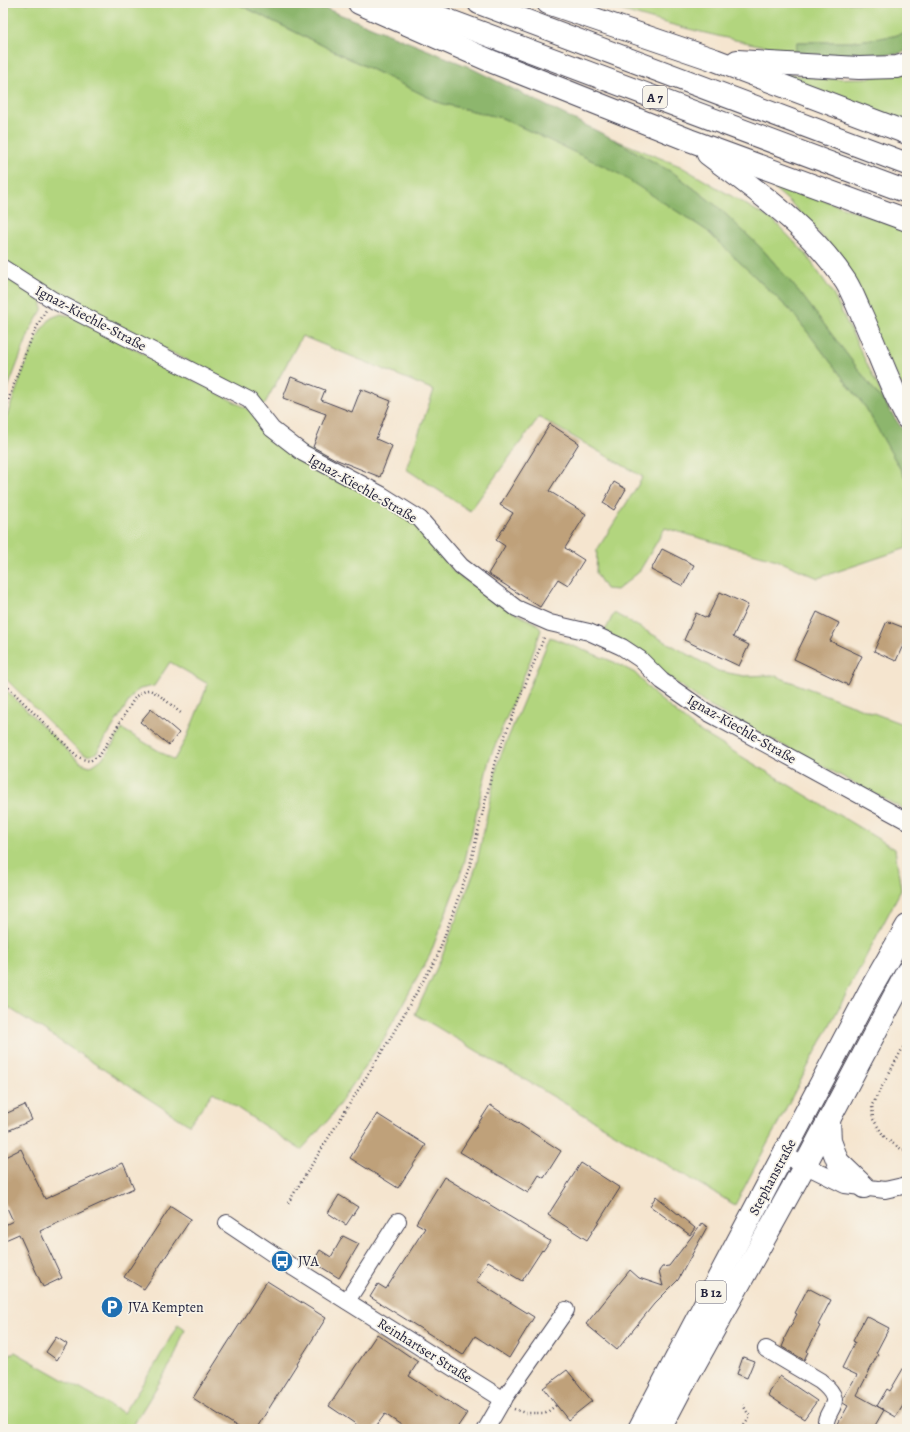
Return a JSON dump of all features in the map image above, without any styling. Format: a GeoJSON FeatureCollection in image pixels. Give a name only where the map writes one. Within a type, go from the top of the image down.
{"type":"FeatureCollection","features":[{"type":"Feature","properties":{"kind":"main road"},"geometry":{"type":"LineString","coordinates":[[359,3],[493,62],[690,140],[907,220]]}},
{"type":"Feature","properties":{"kind":"main road","name":"A 7"},"geometry":{"type":"LineString","coordinates":[[402,3],[907,192]]}},
{"type":"Feature","properties":{"kind":"main road","name":"A 7"},"geometry":{"type":"LineString","coordinates":[[479,3],[907,164]]}},
{"type":"Feature","properties":{"kind":"main road"},"geometry":{"type":"LineString","coordinates":[[548,3],[715,60],[907,133]]}},
{"type":"Feature","properties":{"kind":"main road"},"geometry":{"type":"LineString","coordinates":[[715,60],[858,68],[897,67],[907,64]]}},
{"type":"Feature","properties":{"kind":"main road"},"geometry":{"type":"LineString","coordinates":[[690,140],[782,211],[819,246],[846,283],[867,327],[895,397],[907,418]]}},
{"type":"Feature","properties":{"kind":"main road","name":"Stephanstraße"},"geometry":{"type":"LineString","coordinates":[[639,1429],[869,992],[907,926]]}},
{"type":"Feature","properties":{"kind":"main road","name":"Stephanstraße"},"geometry":{"type":"LineString","coordinates":[[660,1429],[805,1164],[907,972]]}},
{"type":"Feature","properties":{"kind":"main road"},"geometry":{"type":"LineString","coordinates":[[828,1120],[830,1141],[838,1162],[864,1187]]}},
{"type":"Feature","properties":{"kind":"street","name":"Ignaz-Kiechle-Straße"},"geometry":{"type":"LineString","coordinates":[[3,268],[53,300],[249,400],[272,429],[303,453],[382,495],[420,519],[461,566],[516,608],[550,623],[589,632],[622,647],[640,659],[662,681],[706,711],[905,820]]}},
{"type":"Feature","properties":{"kind":"street"},"geometry":{"type":"LineString","coordinates":[[784,1155],[845,1185],[885,1190],[907,1185]]}},
{"type":"Feature","properties":{"kind":"street"},"geometry":{"type":"LineString","coordinates":[[347,1301],[398,1221]]}},
{"type":"Feature","properties":{"kind":"street","name":"Reinhartser Straße"},"geometry":{"type":"LineString","coordinates":[[227,1223],[294,1268],[502,1401]]}},
{"type":"Feature","properties":{"kind":"street"},"geometry":{"type":"LineString","coordinates":[[486,1429],[502,1401],[566,1310]]}},
{"type":"Feature","properties":{"kind":"street"},"geometry":{"type":"LineString","coordinates":[[766,1350],[820,1381],[827,1387],[833,1395],[834,1406],[825,1424],[826,1429]]}},
{"type":"Feature","properties":{"kind":"path"},"geometry":{"type":"LineString","coordinates":[[3,415],[24,356],[36,329],[53,300]]}},
{"type":"Feature","properties":{"kind":"path"},"geometry":{"type":"LineString","coordinates":[[288,1203],[388,1042],[437,957],[470,865],[495,761],[550,623]]}},
{"type":"Feature","properties":{"kind":"path"},"geometry":{"type":"LineString","coordinates":[[3,682],[76,754],[82,759],[90,761],[100,756],[136,696],[149,690],[155,692],[181,713]]}},
{"type":"Feature","properties":{"kind":"path"},"geometry":{"type":"LineString","coordinates":[[907,1040],[872,1105],[873,1120],[885,1138],[901,1149],[907,1150]]}},
{"type":"Feature","properties":{"kind":"path"},"geometry":{"type":"LineString","coordinates":[[502,1401],[525,1413],[546,1413],[558,1404]]}},
{"type":"Feature","properties":{"kind":"path"},"geometry":{"type":"LineString","coordinates":[[743,1429],[750,1417],[744,1405]]}},
{"type":"Feature","properties":{"kind":"green space"},"geometry":{"type":"Polygon","coordinates":[[[3,3],[236,3],[440,103],[502,118],[617,172],[706,230],[792,312],[866,408],[907,481],[907,548],[818,578],[777,560],[665,528],[639,572],[617,590],[606,589],[596,573],[597,550],[643,477],[539,417],[470,511],[406,469],[434,390],[302,336],[264,405],[252,394],[56,293],[3,260],[3,3]]]}},
{"type":"Feature","properties":{"kind":"green space"},"geometry":{"type":"Polygon","coordinates":[[[236,3],[312,3],[467,66],[613,139],[675,174],[718,207],[763,250],[801,294],[890,411],[907,436],[907,481],[866,408],[792,312],[706,230],[616,172],[502,118],[440,103],[236,3]]]}},
{"type":"Feature","properties":{"kind":"green space"},"geometry":{"type":"Polygon","coordinates":[[[597,3],[907,3],[907,32],[894,36],[850,42],[797,42],[795,52],[695,30],[597,3]]]}},
{"type":"Feature","properties":{"kind":"green space"},"geometry":{"type":"Polygon","coordinates":[[[907,32],[907,51],[897,54],[825,56],[795,52],[797,42],[850,42],[894,36],[907,32]]]}},
{"type":"Feature","properties":{"kind":"green space"},"geometry":{"type":"Polygon","coordinates":[[[761,69],[822,79],[864,78],[907,73],[907,123],[761,69]]]}},
{"type":"Feature","properties":{"kind":"green space"},"geometry":{"type":"Polygon","coordinates":[[[613,139],[680,166],[774,221],[805,253],[832,292],[890,411],[801,294],[763,250],[718,207],[675,174],[613,139]]]}},
{"type":"Feature","properties":{"kind":"green space"},"geometry":{"type":"Polygon","coordinates":[[[762,178],[907,230],[907,396],[827,242],[791,203],[762,178]]]}},
{"type":"Feature","properties":{"kind":"green space"},"geometry":{"type":"Polygon","coordinates":[[[3,276],[38,297],[42,303],[42,310],[31,328],[3,401],[3,276]]]}},
{"type":"Feature","properties":{"kind":"green space"},"geometry":{"type":"Polygon","coordinates":[[[61,314],[71,316],[246,408],[380,499],[415,525],[455,573],[515,613],[537,624],[541,630],[530,661],[489,760],[464,864],[430,955],[383,1040],[330,1118],[301,1150],[213,1092],[189,1125],[3,1004],[3,896],[7,891],[3,883],[3,687],[74,757],[81,763],[90,766],[105,756],[122,729],[174,760],[187,737],[208,684],[170,662],[154,686],[140,689],[134,693],[97,752],[92,755],[88,755],[78,751],[3,676],[3,426],[28,358],[41,330],[51,318],[61,314]]]}},
{"type":"Feature","properties":{"kind":"green space"},"geometry":{"type":"Polygon","coordinates":[[[614,613],[718,671],[744,676],[773,675],[905,725],[907,724],[907,811],[709,706],[605,631],[614,613]]]}},
{"type":"Feature","properties":{"kind":"green space"},"geometry":{"type":"Polygon","coordinates":[[[550,637],[614,662],[635,673],[655,695],[696,729],[895,849],[901,890],[735,1205],[415,1014],[441,959],[476,867],[498,762],[550,637]]]}},
{"type":"Feature","properties":{"kind":"green space"},"geometry":{"type":"Polygon","coordinates":[[[178,1324],[185,1329],[173,1360],[131,1429],[3,1429],[3,1357],[15,1352],[123,1413],[155,1365],[178,1324]]]}},
{"type":"Feature","properties":{"kind":"building"},"geometry":{"type":"Polygon","coordinates":[[[291,377],[325,390],[321,400],[352,412],[361,389],[391,401],[376,439],[392,446],[380,477],[335,459],[313,447],[326,414],[283,398],[291,377]]]}},
{"type":"Feature","properties":{"kind":"building"},"geometry":{"type":"Polygon","coordinates":[[[550,424],[579,443],[549,491],[586,514],[565,548],[584,560],[568,585],[558,579],[540,607],[488,574],[505,546],[496,540],[513,513],[500,505],[550,424]]]}},
{"type":"Feature","properties":{"kind":"building"},"geometry":{"type":"Polygon","coordinates":[[[614,482],[626,489],[614,510],[603,503],[614,482]]]}},
{"type":"Feature","properties":{"kind":"building"},"geometry":{"type":"Polygon","coordinates":[[[662,549],[694,565],[683,586],[651,570],[662,549]]]}},
{"type":"Feature","properties":{"kind":"building"},"geometry":{"type":"Polygon","coordinates":[[[720,592],[748,605],[733,637],[749,645],[739,666],[684,640],[696,613],[707,618],[720,592]]]}},
{"type":"Feature","properties":{"kind":"building"},"geometry":{"type":"Polygon","coordinates":[[[817,612],[839,623],[830,641],[862,656],[848,685],[794,659],[817,612]]]}},
{"type":"Feature","properties":{"kind":"building"},"geometry":{"type":"Polygon","coordinates":[[[887,621],[907,629],[907,647],[903,645],[896,661],[874,651],[887,621]]]}},
{"type":"Feature","properties":{"kind":"building"},"geometry":{"type":"Polygon","coordinates":[[[151,709],[179,733],[169,745],[140,722],[151,709]]]}},
{"type":"Feature","properties":{"kind":"building"},"geometry":{"type":"Polygon","coordinates":[[[25,1105],[32,1120],[3,1133],[3,1115],[25,1105]]]}},
{"type":"Feature","properties":{"kind":"building"},"geometry":{"type":"Polygon","coordinates":[[[490,1105],[561,1151],[544,1178],[539,1175],[528,1193],[460,1152],[490,1105]]]}},
{"type":"Feature","properties":{"kind":"building"},"geometry":{"type":"Polygon","coordinates":[[[377,1114],[426,1145],[398,1188],[350,1158],[377,1114]]]}},
{"type":"Feature","properties":{"kind":"building"},"geometry":{"type":"Polygon","coordinates":[[[21,1149],[45,1199],[123,1163],[134,1188],[40,1231],[62,1278],[43,1287],[19,1234],[3,1241],[3,1226],[13,1221],[3,1199],[3,1158],[21,1149]]]}},
{"type":"Feature","properties":{"kind":"building"},"geometry":{"type":"Polygon","coordinates":[[[581,1163],[620,1188],[587,1240],[548,1215],[581,1163]]]}},
{"type":"Feature","properties":{"kind":"building"},"geometry":{"type":"Polygon","coordinates":[[[444,1177],[550,1241],[543,1251],[542,1250],[522,1281],[488,1261],[476,1281],[534,1317],[509,1358],[475,1336],[463,1355],[370,1297],[378,1284],[386,1289],[425,1228],[416,1223],[444,1177]]]}},
{"type":"Feature","properties":{"kind":"building"},"geometry":{"type":"Polygon","coordinates":[[[339,1195],[358,1207],[346,1225],[328,1213],[339,1195]]]}},
{"type":"Feature","properties":{"kind":"building"},"geometry":{"type":"Polygon","coordinates":[[[656,1196],[695,1228],[690,1235],[650,1206],[656,1196]]]}},
{"type":"Feature","properties":{"kind":"building"},"geometry":{"type":"Polygon","coordinates":[[[171,1206],[191,1219],[144,1289],[124,1277],[171,1206]]]}},
{"type":"Feature","properties":{"kind":"building"},"geometry":{"type":"Polygon","coordinates":[[[702,1223],[707,1227],[678,1280],[654,1304],[617,1350],[586,1324],[630,1270],[639,1278],[663,1286],[659,1271],[662,1267],[669,1266],[702,1223]]]}},
{"type":"Feature","properties":{"kind":"building"},"geometry":{"type":"Polygon","coordinates":[[[343,1236],[359,1244],[339,1278],[313,1262],[320,1250],[331,1257],[343,1236]]]}},
{"type":"Feature","properties":{"kind":"building"},"geometry":{"type":"Polygon","coordinates":[[[267,1281],[326,1318],[256,1429],[241,1429],[193,1398],[267,1281]]]}},
{"type":"Feature","properties":{"kind":"building"},"geometry":{"type":"Polygon","coordinates":[[[808,1288],[831,1300],[818,1325],[820,1326],[804,1360],[782,1347],[785,1340],[784,1339],[797,1314],[795,1313],[808,1288]]]}},
{"type":"Feature","properties":{"kind":"building"},"geometry":{"type":"Polygon","coordinates":[[[866,1316],[889,1328],[876,1353],[878,1354],[857,1395],[884,1410],[873,1429],[835,1429],[848,1406],[843,1403],[843,1398],[857,1375],[842,1368],[855,1342],[853,1341],[866,1316]]]}},
{"type":"Feature","properties":{"kind":"building"},"geometry":{"type":"Polygon","coordinates":[[[377,1334],[418,1362],[409,1376],[467,1413],[456,1429],[407,1429],[385,1414],[374,1429],[363,1429],[329,1406],[377,1334]]]}},
{"type":"Feature","properties":{"kind":"building"},"geometry":{"type":"Polygon","coordinates":[[[56,1337],[67,1344],[57,1360],[46,1352],[56,1337]]]}},
{"type":"Feature","properties":{"kind":"building"},"geometry":{"type":"Polygon","coordinates":[[[743,1357],[754,1361],[747,1378],[737,1374],[743,1357]]]}},
{"type":"Feature","properties":{"kind":"building"},"geometry":{"type":"Polygon","coordinates":[[[907,1362],[907,1399],[896,1417],[877,1406],[887,1389],[890,1391],[907,1362]]]}},
{"type":"Feature","properties":{"kind":"building"},"geometry":{"type":"Polygon","coordinates":[[[567,1370],[592,1401],[568,1420],[543,1388],[567,1370]]]}},
{"type":"Feature","properties":{"kind":"building"},"geometry":{"type":"Polygon","coordinates":[[[780,1376],[817,1401],[804,1419],[768,1395],[780,1376]]]}},
{"type":"Feature","properties":{"kind":"place","name":"JVA"},"geometry":{"type":"Point","coordinates":[282,1261]}},
{"type":"Feature","properties":{"kind":"place","name":"JVA Kempten"},"geometry":{"type":"Point","coordinates":[112,1307]}}]}
